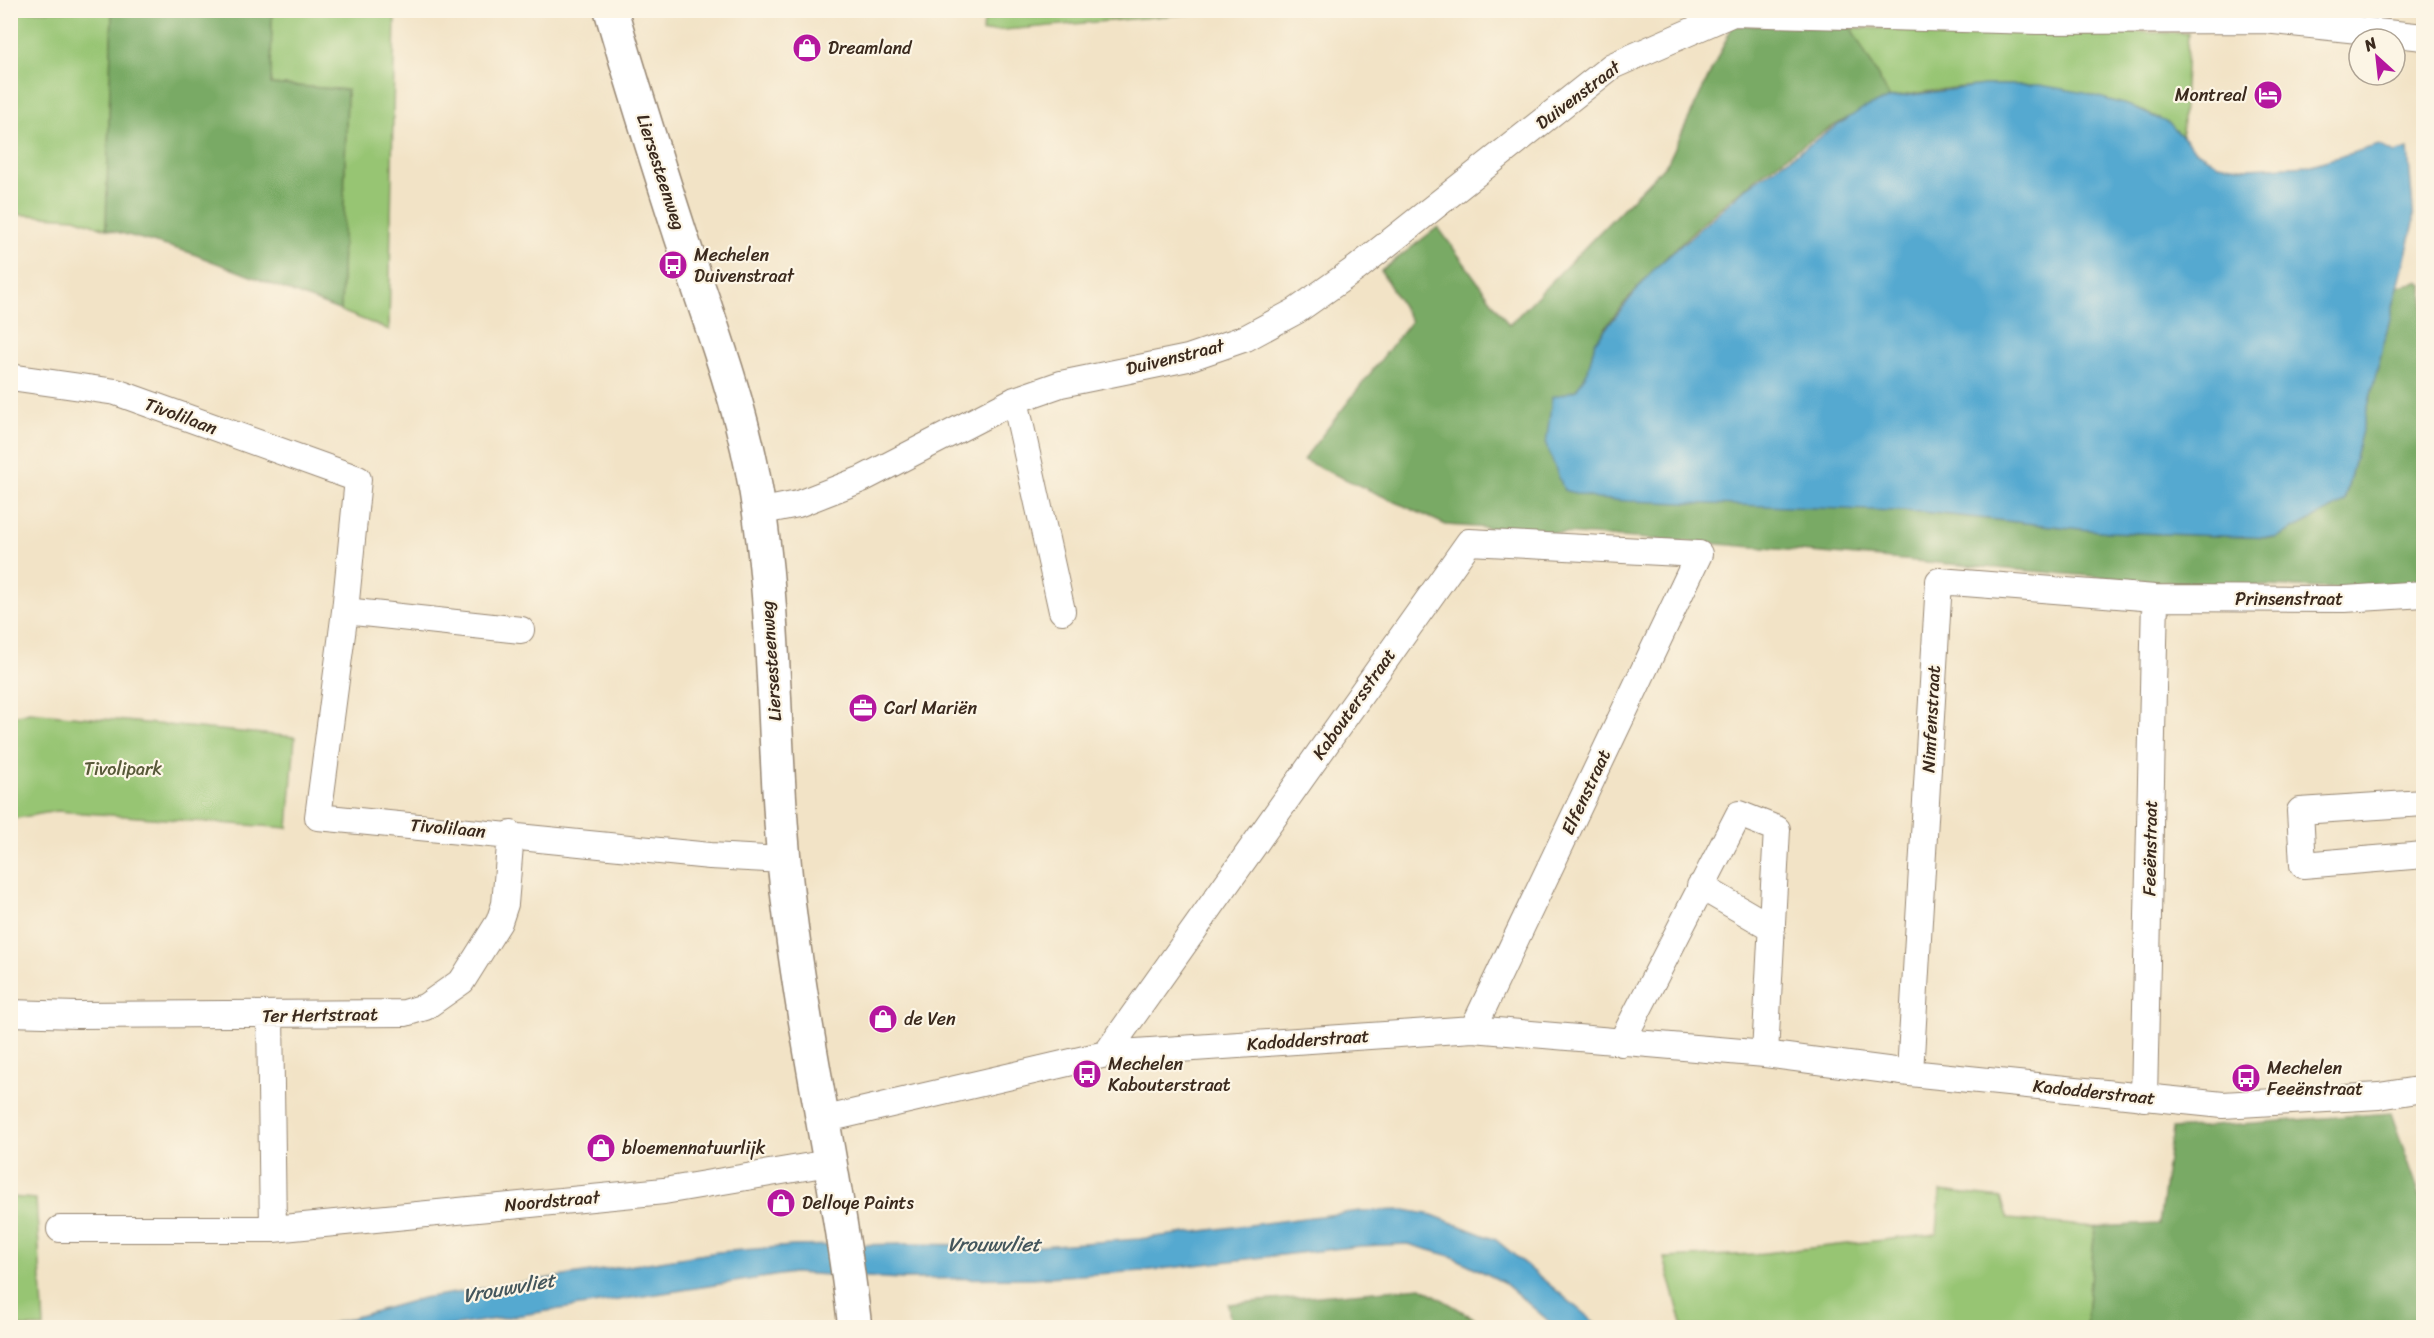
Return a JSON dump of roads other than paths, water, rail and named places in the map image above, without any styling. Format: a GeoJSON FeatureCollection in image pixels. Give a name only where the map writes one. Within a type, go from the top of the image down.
{"type":"FeatureCollection","features":[{"type":"Feature","properties":{"kind":"main road","name":"Liersesteenweg"},"geometry":{"type":"LineString","coordinates":[[611,10],[681,236],[727,370],[744,433],[758,512],[766,582],[784,860],[798,986],[840,1225],[855,1328]]}},
{"type":"Feature","properties":{"kind":"street","name":"Duivenstraat"},"geometry":{"type":"LineString","coordinates":[[758,512],[798,504],[862,479],[1015,400],[1061,384],[1188,358],[1256,333],[1296,311],[1357,268],[1612,66],[1734,12],[2264,20],[2424,37]]}},
{"type":"Feature","properties":{"kind":"street","name":"Tivolilaan"},"geometry":{"type":"LineString","coordinates":[[10,377],[116,392],[358,479],[345,611],[318,816],[710,856],[784,860]]}},
{"type":"Feature","properties":{"kind":"street"},"geometry":{"type":"LineString","coordinates":[[1015,400],[1062,611]]}},
{"type":"Feature","properties":{"kind":"street","name":"Kaboutersstraat"},"geometry":{"type":"LineString","coordinates":[[1106,1054],[1469,542],[1700,554]]}},
{"type":"Feature","properties":{"kind":"street","name":"Elfenstraat"},"geometry":{"type":"LineString","coordinates":[[1473,1029],[1700,554]]}},
{"type":"Feature","properties":{"kind":"street","name":"Nimfenstraat"},"geometry":{"type":"LineString","coordinates":[[1910,1073],[1939,581],[2155,598]]}},
{"type":"Feature","properties":{"kind":"street","name":"Prinsenstraat"},"geometry":{"type":"LineString","coordinates":[[2155,598],[2345,599],[2424,594]]}},
{"type":"Feature","properties":{"kind":"street","name":"Feeënstraat"},"geometry":{"type":"LineString","coordinates":[[2144,1098],[2155,598]]}},
{"type":"Feature","properties":{"kind":"street"},"geometry":{"type":"LineString","coordinates":[[345,611],[521,630]]}},
{"type":"Feature","properties":{"kind":"street"},"geometry":{"type":"LineString","coordinates":[[2424,803],[2300,811],[2303,865],[2424,855]]}},
{"type":"Feature","properties":{"kind":"street"},"geometry":{"type":"LineString","coordinates":[[1621,1043],[1739,814],[1778,829],[1765,1054]]}},
{"type":"Feature","properties":{"kind":"street","name":"Ter Hertstraat"},"geometry":{"type":"LineString","coordinates":[[10,1013],[270,1016],[405,1013],[441,998],[462,981],[499,922],[505,904],[511,834]]}},
{"type":"Feature","properties":{"kind":"street"},"geometry":{"type":"LineString","coordinates":[[1700,886],[1772,927]]}},
{"type":"Feature","properties":{"kind":"street"},"geometry":{"type":"LineString","coordinates":[[270,1016],[273,1229]]}},
{"type":"Feature","properties":{"kind":"street","name":"Kadodderstraat"},"geometry":{"type":"LineString","coordinates":[[822,1120],[1106,1054],[1473,1029],[1765,1054],[1910,1073],[2223,1105],[2379,1096],[2424,1089]]}},
{"type":"Feature","properties":{"kind":"street","name":"Noordstraat"},"geometry":{"type":"LineString","coordinates":[[60,1229],[273,1229],[664,1191],[829,1163]]}},
{"type":"Feature","properties":{"kind":"water"},"geometry":{"type":"Polygon","coordinates":[[[1984,85],[2040,85],[2085,93],[2130,106],[2170,124],[2195,150],[2218,164],[2247,168],[2311,165],[2379,145],[2394,153],[2408,149],[2414,223],[2344,502],[2276,538],[2109,532],[1923,512],[1597,499],[1564,490],[1546,445],[1552,397],[1576,390],[1588,371],[1595,342],[1654,269],[1747,187],[1862,109],[1890,98],[1984,85]]]}},
{"type":"Feature","properties":{"kind":"water","name":"Vrouwvliet"},"geometry":{"type":"Polygon","coordinates":[[[1405,1210],[1432,1215],[1496,1240],[1600,1327],[1556,1327],[1503,1282],[1451,1256],[1408,1244],[1360,1246],[1143,1271],[1032,1278],[902,1279],[793,1273],[444,1327],[316,1328],[423,1298],[718,1252],[793,1246],[906,1244],[1040,1246],[1139,1239],[1360,1211],[1405,1210]]]}},
{"type":"Feature","properties":{"kind":"place","name":"Dreamland"},"geometry":{"type":"Point","coordinates":[807,48]}},
{"type":"Feature","properties":{"kind":"place","name":"Montreal"},"geometry":{"type":"Point","coordinates":[2268,95]}},
{"type":"Feature","properties":{"kind":"place","name":"Mechelen Duivenstraat"},"geometry":{"type":"Point","coordinates":[673,265]}},
{"type":"Feature","properties":{"kind":"place","name":"Carl Mariën"},"geometry":{"type":"Point","coordinates":[863,708]}},
{"type":"Feature","properties":{"kind":"place","name":"de Ven"},"geometry":{"type":"Point","coordinates":[883,1019]}},
{"type":"Feature","properties":{"kind":"place","name":"Mechelen Kabouterstraat"},"geometry":{"type":"Point","coordinates":[1087,1074]}},
{"type":"Feature","properties":{"kind":"place","name":"Mechelen Feeënstraat"},"geometry":{"type":"Point","coordinates":[2246,1078]}},
{"type":"Feature","properties":{"kind":"place","name":"bloemennatuurlijk"},"geometry":{"type":"Point","coordinates":[601,1148]}},
{"type":"Feature","properties":{"kind":"place","name":"Delloye Paints"},"geometry":{"type":"Point","coordinates":[781,1203]}},
{"type":"Feature","properties":{"kind":"park label","name":"Tivolipark"},"geometry":{"type":"Point","coordinates":[123,769]}}]}
